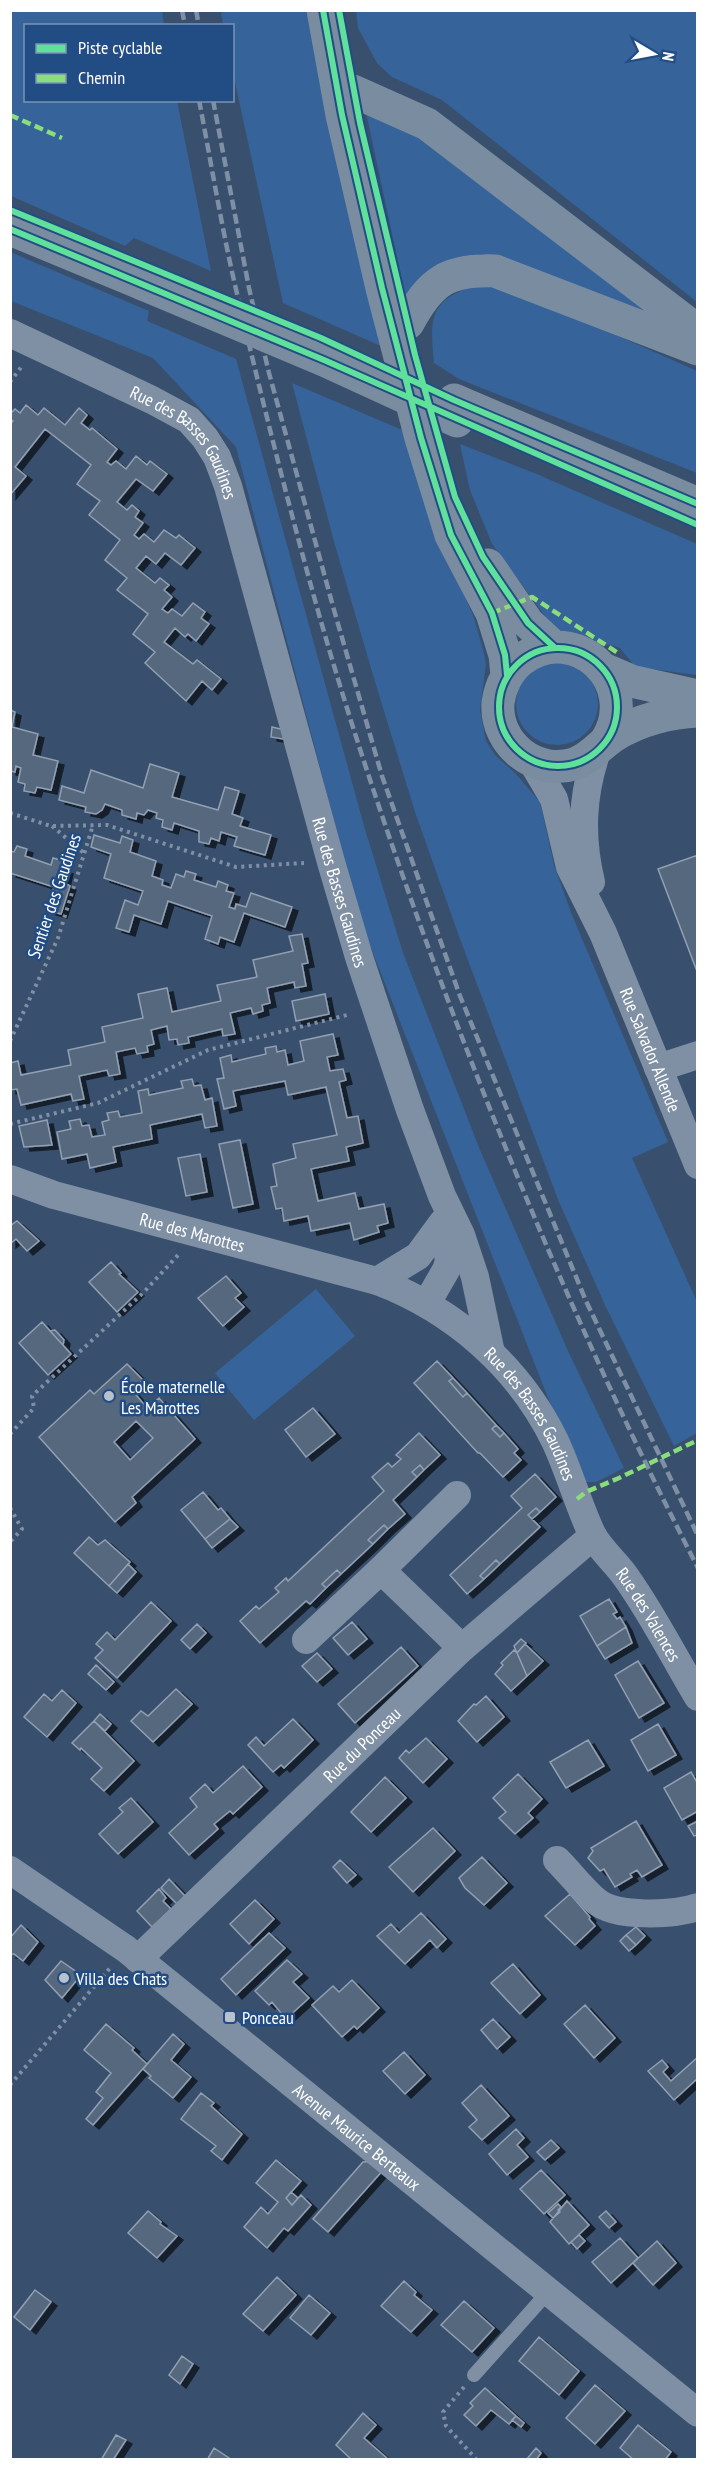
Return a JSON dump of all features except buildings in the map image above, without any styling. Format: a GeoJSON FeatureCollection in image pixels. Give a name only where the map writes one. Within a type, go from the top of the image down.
{"type":"FeatureCollection","features":[{"type":"Feature","properties":{"kind":"main road"},"geometry":{"type":"LineString","coordinates":[[323,10],[342,115],[382,288],[421,438],[451,536],[498,628],[507,675]]}},
{"type":"Feature","properties":{"kind":"main road"},"geometry":{"type":"LineString","coordinates":[[339,10],[353,91],[415,355],[446,468],[467,526],[483,557],[520,613],[554,647]]}},
{"type":"Feature","properties":{"kind":"main road"},"geometry":{"type":"LineString","coordinates":[[353,91],[426,124],[698,332]]}},
{"type":"Feature","properties":{"kind":"main road"},"geometry":{"type":"LineString","coordinates":[[10,210],[324,360],[698,504]]}},
{"type":"Feature","properties":{"kind":"main road"},"geometry":{"type":"LineString","coordinates":[[10,229],[142,274]]}},
{"type":"Feature","properties":{"kind":"main road"},"geometry":{"type":"LineString","coordinates":[[408,322],[422,297],[440,281],[470,271],[495,271],[698,349]]}},
{"type":"Feature","properties":{"kind":"main road"},"geometry":{"type":"LineString","coordinates":[[456,410],[698,525]]}},
{"type":"Feature","properties":{"kind":"main road"},"geometry":{"type":"LineString","coordinates":[[602,746],[615,722],[617,701],[612,684],[595,661],[580,652],[554,647],[527,656],[517,663],[507,675],[499,698],[501,725],[512,746],[531,760],[550,766],[566,766],[581,761],[602,746],[616,734],[646,721],[667,715],[698,711]]}},
{"type":"Feature","properties":{"kind":"main road"},"geometry":{"type":"LineString","coordinates":[[603,669],[631,681],[698,696]]}},
{"type":"Feature","properties":{"kind":"street","name":"Rue des Basses Gaudines"},"geometry":{"type":"LineString","coordinates":[[10,333],[189,420],[211,447],[228,486],[331,862],[375,1008],[442,1209],[461,1235],[475,1277],[491,1353],[516,1379],[550,1434],[593,1536]]}},
{"type":"Feature","properties":{"kind":"street","name":"Rue Salvador Allende"},"geometry":{"type":"LineString","coordinates":[[602,746],[585,797],[582,819],[587,868],[603,933]]}},
{"type":"Feature","properties":{"kind":"street","name":"Rue Salvador Allende"},"geometry":{"type":"LineString","coordinates":[[531,760],[554,799],[570,867],[603,933],[698,1165]]}},
{"type":"Feature","properties":{"kind":"street"},"geometry":{"type":"LineString","coordinates":[[658,1068],[698,1055]]}},
{"type":"Feature","properties":{"kind":"street","name":"Rue des Marottes"},"geometry":{"type":"LineString","coordinates":[[10,1179],[54,1195],[377,1281],[404,1291],[437,1309],[491,1353]]}},
{"type":"Feature","properties":{"kind":"street"},"geometry":{"type":"LineString","coordinates":[[377,1281],[418,1256],[442,1209]]}},
{"type":"Feature","properties":{"kind":"street"},"geometry":{"type":"LineString","coordinates":[[437,1309],[449,1261],[442,1209]]}},
{"type":"Feature","properties":{"kind":"street"},"geometry":{"type":"LineString","coordinates":[[437,1309],[463,1298],[475,1277]]}},
{"type":"Feature","properties":{"kind":"street"},"geometry":{"type":"LineString","coordinates":[[306,1640],[457,1495]]}},
{"type":"Feature","properties":{"kind":"street","name":"Rue du Ponceau"},"geometry":{"type":"LineString","coordinates":[[132,1954],[462,1648],[593,1536]]}},
{"type":"Feature","properties":{"kind":"street","name":"Rue des Valences"},"geometry":{"type":"LineString","coordinates":[[593,1536],[628,1580],[698,1697]]}},
{"type":"Feature","properties":{"kind":"street"},"geometry":{"type":"LineString","coordinates":[[381,1570],[462,1648]]}},
{"type":"Feature","properties":{"kind":"street"},"geometry":{"type":"LineString","coordinates":[[557,1860],[598,1903],[626,1911],[654,1914],[681,1913],[698,1907]]}},
{"type":"Feature","properties":{"kind":"street","name":"Avenue Maurice Berteaux"},"geometry":{"type":"LineString","coordinates":[[10,1870],[132,1954],[698,2413]]}},
{"type":"Feature","properties":{"kind":"lane"},"geometry":{"type":"LineString","coordinates":[[474,2375],[549,2291]]}},
{"type":"Feature","properties":{"kind":"path"},"geometry":{"type":"LineString","coordinates":[[10,813],[51,826],[107,825],[236,867],[331,862]]}},
{"type":"Feature","properties":{"kind":"path"},"geometry":{"type":"LineString","coordinates":[[51,826],[84,854]]}},
{"type":"Feature","properties":{"kind":"path"},"geometry":{"type":"LineString","coordinates":[[10,1124],[98,1103],[208,1050],[375,1008]]}},
{"type":"Feature","properties":{"kind":"path"},"geometry":{"type":"LineString","coordinates":[[10,1434],[34,1408],[32,1396],[144,1292],[198,1234]]}},
{"type":"Feature","properties":{"kind":"path"},"geometry":{"type":"LineString","coordinates":[[10,1508],[22,1529],[10,1542]]}},
{"type":"Feature","properties":{"kind":"path"},"geometry":{"type":"LineString","coordinates":[[10,2085],[132,1954]]}},
{"type":"Feature","properties":{"kind":"path"},"geometry":{"type":"LineString","coordinates":[[474,2375],[443,2412],[446,2426],[477,2460]]}},
{"type":"Feature","properties":{"kind":"shaded area"},"geometry":{"type":"Polygon","coordinates":[[[10,11],[162,11],[164,24],[24,24],[24,102],[177,102],[211,271],[134,238],[125,246],[11,196],[10,11]]]}},
{"type":"Feature","properties":{"kind":"shaded area"},"geometry":{"type":"Polygon","coordinates":[[[221,11],[308,11],[381,346],[283,303],[234,78],[234,24],[223,24],[221,11]]]}},
{"type":"Feature","properties":{"kind":"shaded area"},"geometry":{"type":"Polygon","coordinates":[[[356,11],[697,11],[697,302],[442,100],[392,77],[377,63],[358,28],[356,11]]]}},
{"type":"Feature","properties":{"kind":"shaded area"},"geometry":{"type":"Polygon","coordinates":[[[366,112],[395,118],[666,320],[507,260],[482,254],[461,257],[407,304],[366,112]]]}},
{"type":"Feature","properties":{"kind":"shaded area"},"geometry":{"type":"Polygon","coordinates":[[[10,252],[149,311],[147,321],[236,359],[364,826],[403,953],[480,1150],[568,1351],[624,1468],[596,1482],[584,1482],[569,1451],[360,920],[236,447],[153,358],[11,301],[10,252]]]}},
{"type":"Feature","properties":{"kind":"shaded area"},"geometry":{"type":"Polygon","coordinates":[[[480,284],[542,302],[697,371],[697,473],[459,379],[434,363],[432,332],[433,320],[437,311],[451,296],[480,284]]]}},
{"type":"Feature","properties":{"kind":"shaded area"},"geometry":{"type":"Polygon","coordinates":[[[292,383],[407,432],[452,568],[473,615],[483,649],[486,664],[480,710],[486,741],[495,755],[516,774],[540,802],[554,865],[572,915],[668,1142],[632,1158],[697,1302],[697,1433],[674,1446],[605,1305],[559,1202],[460,939],[415,812],[373,675],[335,545],[292,383]]]}},
{"type":"Feature","properties":{"kind":"shaded area"},"geometry":{"type":"Polygon","coordinates":[[[460,444],[539,475],[697,544],[697,675],[644,668],[633,664],[620,648],[611,645],[601,646],[591,640],[559,630],[547,619],[492,544],[470,490],[460,444]]]}},
{"type":"Feature","properties":{"kind":"shaded area"},"geometry":{"type":"Polygon","coordinates":[[[557,663],[573,667],[586,675],[594,688],[598,704],[594,720],[586,733],[573,741],[557,745],[541,741],[528,733],[520,720],[516,704],[520,688],[528,675],[541,667],[557,663]]]}},
{"type":"Feature","properties":{"kind":"shaded area"},"geometry":{"type":"Polygon","coordinates":[[[316,1289],[355,1336],[254,1420],[215,1373],[316,1289]]]}},
{"type":"Feature","properties":{"kind":"railway"},"geometry":{"type":"LineString","coordinates":[[182,10],[185,24]]}},
{"type":"Feature","properties":{"kind":"railway"},"geometry":{"type":"LineString","coordinates":[[196,10],[199,24]]}},
{"type":"Feature","properties":{"kind":"railway"},"geometry":{"type":"LineString","coordinates":[[199,102],[230,262],[276,452],[331,657],[381,814],[452,1012],[550,1254],[621,1412],[698,1568]]}},
{"type":"Feature","properties":{"kind":"railway"},"geometry":{"type":"LineString","coordinates":[[213,102],[249,288],[269,373],[382,776],[460,996],[586,1301],[698,1536]]}},
{"type":"Feature","properties":{"kind":"marked path"},"geometry":{"type":"LineString","coordinates":[[10,115],[62,138]]}},
{"type":"Feature","properties":{"kind":"marked path"},"geometry":{"type":"LineString","coordinates":[[492,613],[532,597],[618,653]]}},
{"type":"Feature","properties":{"kind":"marked path"},"geometry":{"type":"LineString","coordinates":[[577,1499],[586,1492],[698,1440]]}},
{"type":"Feature","properties":{"kind":"cycle path"},"geometry":{"type":"LineString","coordinates":[[323,10],[342,115],[382,288],[421,438],[451,535],[492,613],[505,655],[507,675]]}},
{"type":"Feature","properties":{"kind":"cycle path"},"geometry":{"type":"LineString","coordinates":[[339,10],[360,123],[415,355],[455,497],[483,557],[528,623],[554,647]]}},
{"type":"Feature","properties":{"kind":"cycle path"},"geometry":{"type":"LineString","coordinates":[[10,210],[321,338],[454,400],[698,504]]}},
{"type":"Feature","properties":{"kind":"cycle path"},"geometry":{"type":"LineString","coordinates":[[10,229],[324,360],[698,525]]}},
{"type":"Feature","properties":{"kind":"cycle path"},"geometry":{"type":"LineString","coordinates":[[558,648],[581,652],[600,665],[613,684],[617,707],[613,730],[600,749],[581,762],[558,766],[535,762],[516,749],[503,730],[499,707],[503,684],[516,665],[535,652],[558,648]]}},
{"type":"Feature","properties":{"kind":"place","name":"École maternelle Les Marottes"},"geometry":{"type":"Point","coordinates":[109,1396]}},
{"type":"Feature","properties":{"kind":"place","name":"Villa des Chats"},"geometry":{"type":"Point","coordinates":[64,1978]}},
{"type":"Feature","properties":{"kind":"place","name":"Ponceau"},"geometry":{"type":"Point","coordinates":[230,2017]}}]}
